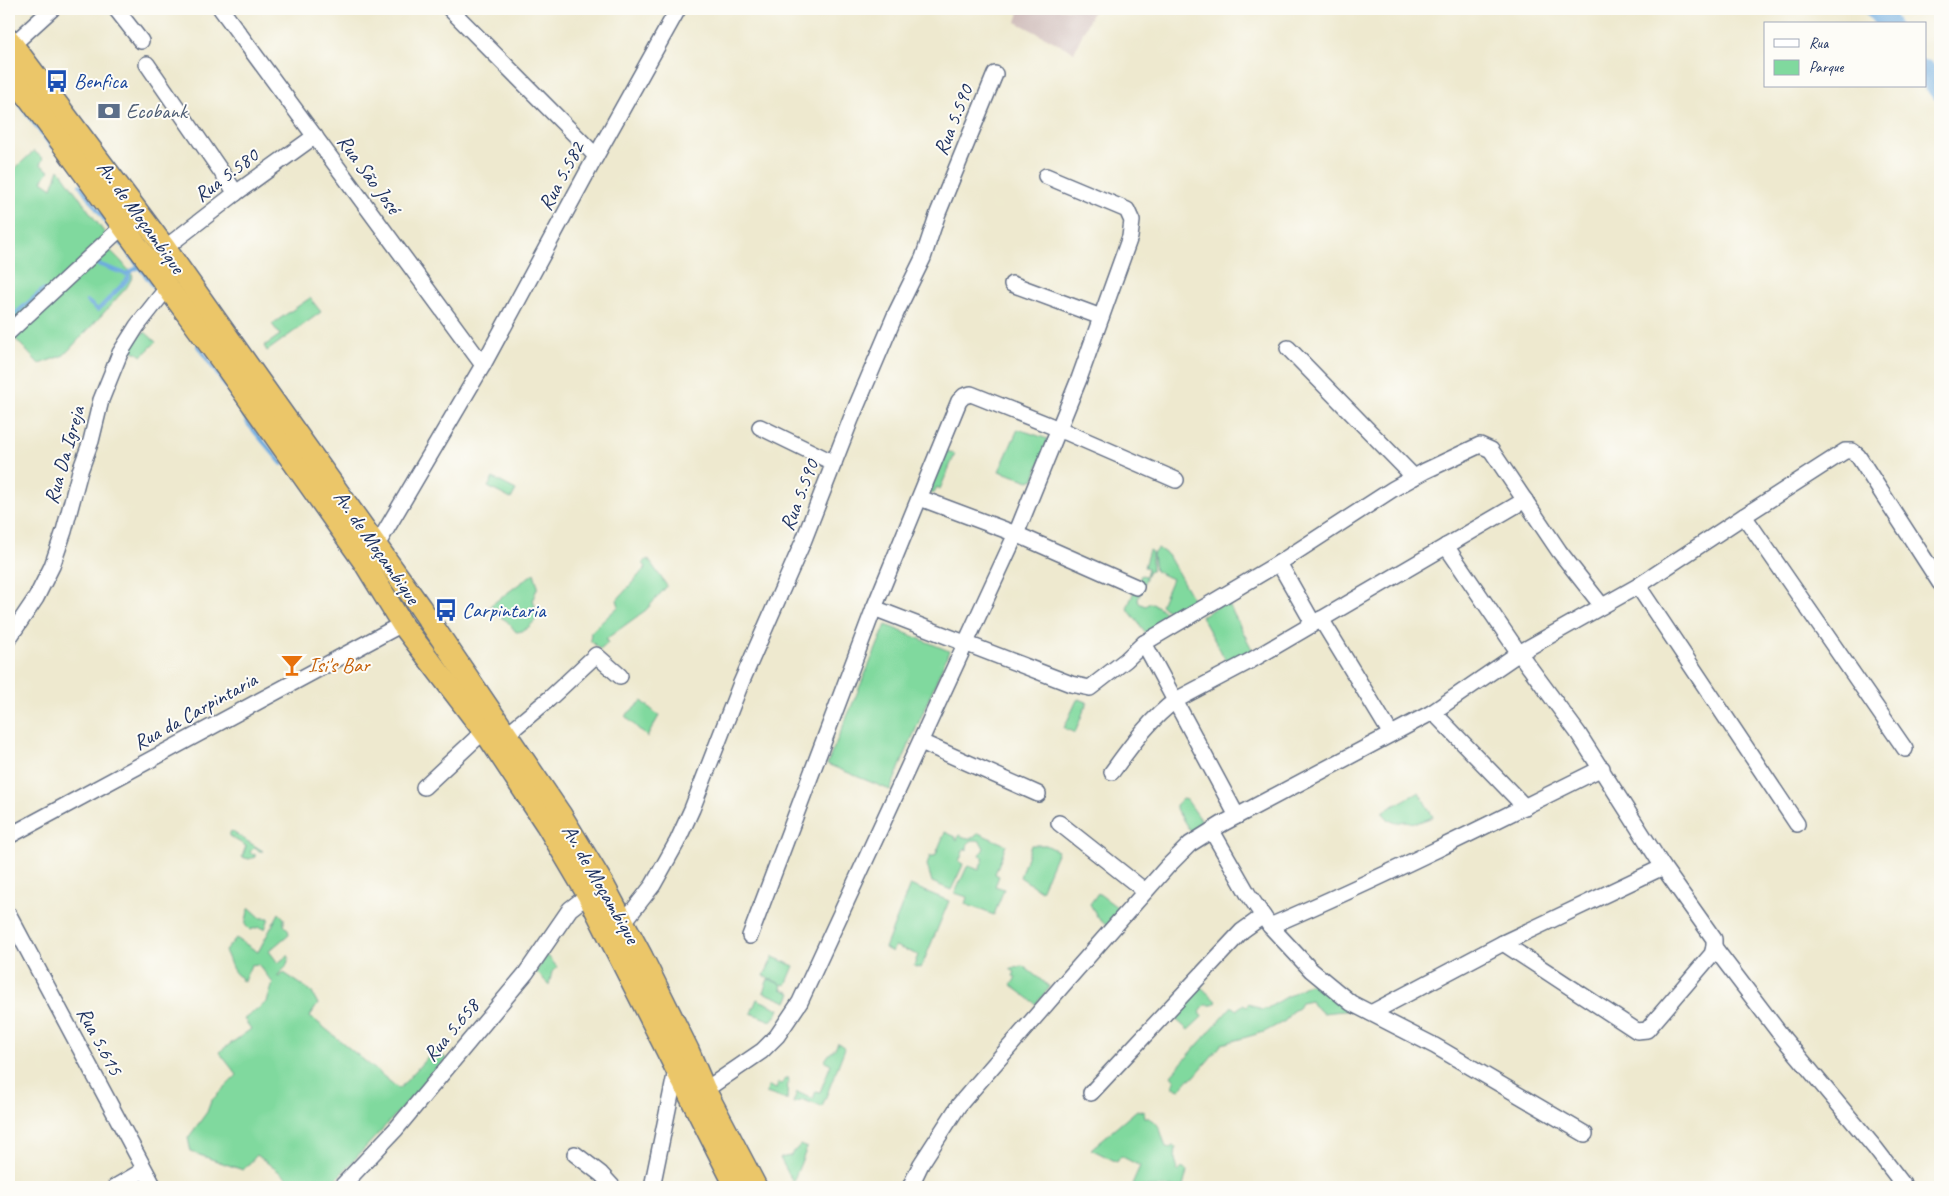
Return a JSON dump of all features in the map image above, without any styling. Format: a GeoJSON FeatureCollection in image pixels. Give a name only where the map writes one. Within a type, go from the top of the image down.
{"type":"FeatureCollection","features":[{"type":"Feature","properties":{"kind":"highway","name":"Av. de Moçambique"},"geometry":{"type":"LineString","coordinates":[[10,44],[165,248],[370,555],[402,624],[484,731],[546,824],[588,895],[736,1187]]}},
{"type":"Feature","properties":{"kind":"highway","name":"Av. de Moçambique"},"geometry":{"type":"LineString","coordinates":[[9,71],[226,367],[507,734],[604,884],[688,1050],[705,1090],[756,1187]]}},
{"type":"Feature","properties":{"kind":"street"},"geometry":{"type":"LineString","coordinates":[[10,44],[52,9]]}},
{"type":"Feature","properties":{"kind":"street"},"geometry":{"type":"LineString","coordinates":[[116,9],[141,41]]}},
{"type":"Feature","properties":{"kind":"street","name":"Rua São José"},"geometry":{"type":"LineString","coordinates":[[221,9],[483,365]]}},
{"type":"Feature","properties":{"kind":"street"},"geometry":{"type":"LineString","coordinates":[[450,9],[596,156]]}},
{"type":"Feature","properties":{"kind":"street","name":"Rua 5.582"},"geometry":{"type":"LineString","coordinates":[[370,555],[483,365],[678,9]]}},
{"type":"Feature","properties":{"kind":"street"},"geometry":{"type":"LineString","coordinates":[[147,64],[236,193]]}},
{"type":"Feature","properties":{"kind":"street","name":"Rua 5.590"},"geometry":{"type":"LineString","coordinates":[[624,922],[653,886],[677,842],[692,809],[741,683],[803,542],[896,313],[923,258],[938,213],[995,74]]}},
{"type":"Feature","properties":{"kind":"street","name":"Rua 5.580"},"geometry":{"type":"LineString","coordinates":[[165,248],[236,193],[315,136]]}},
{"type":"Feature","properties":{"kind":"street"},"geometry":{"type":"LineString","coordinates":[[705,1090],[762,1051],[777,1036],[800,1002],[1016,534],[1059,429],[1101,317],[1130,237],[1132,221],[1127,210],[1046,176]]}},
{"type":"Feature","properties":{"kind":"street"},"geometry":{"type":"LineString","coordinates":[[11,328],[122,227]]}},
{"type":"Feature","properties":{"kind":"street"},"geometry":{"type":"LineString","coordinates":[[1012,284],[1101,317]]}},
{"type":"Feature","properties":{"kind":"street","name":"Rua Da Igreja"},"geometry":{"type":"LineString","coordinates":[[9,638],[36,598],[52,566],[64,531],[80,471],[91,441],[101,400],[120,353],[167,288]]}},
{"type":"Feature","properties":{"kind":"street"},"geometry":{"type":"LineString","coordinates":[[1288,348],[1414,477]]}},
{"type":"Feature","properties":{"kind":"street"},"geometry":{"type":"LineString","coordinates":[[750,936],[874,608],[959,401],[964,396],[971,394],[1059,429],[1176,480]]}},
{"type":"Feature","properties":{"kind":"street"},"geometry":{"type":"LineString","coordinates":[[760,427],[834,464]]}},
{"type":"Feature","properties":{"kind":"street"},"geometry":{"type":"LineString","coordinates":[[874,608],[1071,684],[1090,688],[1126,660],[1144,643],[1278,563],[1414,477],[1480,445],[1491,450],[1559,551],[1602,606]]}},
{"type":"Feature","properties":{"kind":"street"},"geometry":{"type":"LineString","coordinates":[[910,1187],[921,1164],[959,1106],[1144,891],[1190,844],[1237,816],[1432,712],[1519,653],[1638,586],[1846,451],[1852,451],[1858,456],[1940,583]]}},
{"type":"Feature","properties":{"kind":"street"},"geometry":{"type":"LineString","coordinates":[[920,498],[1016,534],[1136,587]]}},
{"type":"Feature","properties":{"kind":"street"},"geometry":{"type":"LineString","coordinates":[[1112,772],[1138,737],[1166,707],[1176,700],[1250,661],[1525,500]]}},
{"type":"Feature","properties":{"kind":"street"},"geometry":{"type":"LineString","coordinates":[[1744,516],[1905,749]]}},
{"type":"Feature","properties":{"kind":"street"},"geometry":{"type":"LineString","coordinates":[[1446,546],[1519,653],[1578,732],[1663,867],[1714,939],[1712,954],[1647,1030],[1637,1031],[1503,943]]}},
{"type":"Feature","properties":{"kind":"street"},"geometry":{"type":"LineString","coordinates":[[1278,563],[1391,734]]}},
{"type":"Feature","properties":{"kind":"street"},"geometry":{"type":"LineString","coordinates":[[1638,586],[1797,824]]}},
{"type":"Feature","properties":{"kind":"street","name":"Rua da Carpintaria"},"geometry":{"type":"LineString","coordinates":[[9,836],[402,624]]}},
{"type":"Feature","properties":{"kind":"street"},"geometry":{"type":"LineString","coordinates":[[1144,643],[1237,816]]}},
{"type":"Feature","properties":{"kind":"street"},"geometry":{"type":"LineString","coordinates":[[507,734],[549,699],[596,655],[620,676]]}},
{"type":"Feature","properties":{"kind":"street"},"geometry":{"type":"LineString","coordinates":[[1432,712],[1525,806]]}},
{"type":"Feature","properties":{"kind":"street"},"geometry":{"type":"LineString","coordinates":[[424,787],[484,731]]}},
{"type":"Feature","properties":{"kind":"street"},"geometry":{"type":"LineString","coordinates":[[921,742],[1038,794]]}},
{"type":"Feature","properties":{"kind":"street"},"geometry":{"type":"LineString","coordinates":[[1091,1093],[1242,931],[1266,921],[1331,900],[1602,768]]}},
{"type":"Feature","properties":{"kind":"street"},"geometry":{"type":"LineString","coordinates":[[1059,823],[1144,891]]}},
{"type":"Feature","properties":{"kind":"street"},"geometry":{"type":"LineString","coordinates":[[1212,831],[1248,894],[1266,921],[1311,970],[1350,1003],[1434,1046],[1585,1134]]}},
{"type":"Feature","properties":{"kind":"street"},"geometry":{"type":"LineString","coordinates":[[1371,1013],[1503,943],[1663,867]]}},
{"type":"Feature","properties":{"kind":"street","name":"Rua 5.658"},"geometry":{"type":"LineString","coordinates":[[341,1187],[396,1129],[526,973],[570,909],[588,895]]}},
{"type":"Feature","properties":{"kind":"street","name":"Rua 5.615"},"geometry":{"type":"LineString","coordinates":[[9,915],[154,1187]]}},
{"type":"Feature","properties":{"kind":"street"},"geometry":{"type":"LineString","coordinates":[[1714,947],[1784,1039],[1875,1148],[1904,1187]]}},
{"type":"Feature","properties":{"kind":"street"},"geometry":{"type":"LineString","coordinates":[[652,1187],[676,1070]]}},
{"type":"Feature","properties":{"kind":"street"},"geometry":{"type":"LineString","coordinates":[[575,1154],[601,1174],[613,1187]]}},
{"type":"Feature","properties":{"kind":"street"},"geometry":{"type":"LineString","coordinates":[[114,1187],[144,1170]]}},
{"type":"Feature","properties":{"kind":"shaded area"},"geometry":{"type":"Polygon","coordinates":[[[1020,9],[1094,9],[1074,52],[1016,22],[1020,9]]]}},
{"type":"Feature","properties":{"kind":"green space"},"geometry":{"type":"Polygon","coordinates":[[[34,151],[43,159],[40,164],[49,171],[42,181],[52,188],[59,169],[106,235],[101,241],[133,276],[127,287],[64,355],[39,364],[9,332],[9,174],[34,151]]]}},
{"type":"Feature","properties":{"kind":"green space"},"geometry":{"type":"Polygon","coordinates":[[[310,298],[321,312],[267,351],[264,346],[280,335],[272,324],[310,298]]]}},
{"type":"Feature","properties":{"kind":"green space"},"geometry":{"type":"Polygon","coordinates":[[[145,332],[156,342],[142,356],[130,349],[141,333],[145,332]]]}},
{"type":"Feature","properties":{"kind":"green space"},"geometry":{"type":"Polygon","coordinates":[[[1018,429],[1048,439],[1034,479],[1029,481],[999,471],[1018,429]]]}},
{"type":"Feature","properties":{"kind":"green space"},"geometry":{"type":"Polygon","coordinates":[[[942,449],[955,454],[940,489],[937,487],[933,494],[927,490],[942,449]]]}},
{"type":"Feature","properties":{"kind":"green space"},"geometry":{"type":"Polygon","coordinates":[[[493,478],[516,490],[511,499],[488,487],[493,478]]]}},
{"type":"Feature","properties":{"kind":"green space"},"geometry":{"type":"Polygon","coordinates":[[[1158,548],[1168,555],[1195,603],[1173,616],[1161,605],[1172,579],[1155,571],[1153,554],[1158,548]]]}},
{"type":"Feature","properties":{"kind":"green space"},"geometry":{"type":"Polygon","coordinates":[[[1149,550],[1152,552],[1152,570],[1148,573],[1138,599],[1139,603],[1145,606],[1150,603],[1159,607],[1170,617],[1146,633],[1127,608],[1141,575],[1146,576],[1148,568],[1144,567],[1149,550]]]}},
{"type":"Feature","properties":{"kind":"green space"},"geometry":{"type":"Polygon","coordinates":[[[648,559],[667,586],[646,610],[606,639],[608,643],[600,650],[590,640],[591,632],[619,606],[617,600],[646,567],[643,563],[648,559]]]}},
{"type":"Feature","properties":{"kind":"green space"},"geometry":{"type":"Polygon","coordinates":[[[534,573],[538,586],[533,599],[538,617],[526,629],[516,632],[507,621],[492,612],[491,605],[534,573]]]}},
{"type":"Feature","properties":{"kind":"green space"},"geometry":{"type":"Polygon","coordinates":[[[1227,601],[1255,655],[1229,666],[1201,616],[1227,601]]]}},
{"type":"Feature","properties":{"kind":"green space"},"geometry":{"type":"Polygon","coordinates":[[[886,625],[949,651],[890,790],[827,764],[886,625]]]}},
{"type":"Feature","properties":{"kind":"green space"},"geometry":{"type":"Polygon","coordinates":[[[1079,699],[1087,702],[1075,733],[1064,728],[1079,699]]]}},
{"type":"Feature","properties":{"kind":"green space"},"geometry":{"type":"Polygon","coordinates":[[[642,701],[659,716],[647,737],[625,716],[642,701]]]}},
{"type":"Feature","properties":{"kind":"green space"},"geometry":{"type":"Polygon","coordinates":[[[1419,792],[1433,817],[1416,823],[1405,821],[1396,823],[1389,820],[1382,812],[1419,792]]]}},
{"type":"Feature","properties":{"kind":"green space"},"geometry":{"type":"Polygon","coordinates":[[[1182,799],[1187,800],[1204,824],[1192,834],[1176,809],[1176,805],[1182,799]]]}},
{"type":"Feature","properties":{"kind":"green space"},"geometry":{"type":"Polygon","coordinates":[[[231,831],[263,851],[259,851],[255,847],[250,852],[253,855],[255,854],[255,857],[249,859],[242,857],[246,846],[229,836],[231,831]]]}},
{"type":"Feature","properties":{"kind":"green space"},"geometry":{"type":"Polygon","coordinates":[[[945,832],[956,837],[955,839],[957,840],[959,835],[972,838],[978,833],[1006,845],[995,874],[999,876],[995,886],[1004,889],[994,915],[965,904],[967,897],[955,893],[967,867],[979,870],[984,858],[980,855],[984,848],[980,841],[970,841],[967,850],[964,849],[959,862],[963,864],[951,890],[932,882],[927,865],[930,856],[935,856],[945,832]]]}},
{"type":"Feature","properties":{"kind":"green space"},"geometry":{"type":"Polygon","coordinates":[[[1031,845],[1046,845],[1058,851],[1041,891],[1020,877],[1031,845]]]}},
{"type":"Feature","properties":{"kind":"green space"},"geometry":{"type":"Polygon","coordinates":[[[910,885],[949,901],[921,968],[914,966],[918,955],[895,946],[892,952],[885,948],[910,885]]]}},
{"type":"Feature","properties":{"kind":"green space"},"geometry":{"type":"Polygon","coordinates":[[[1098,893],[1121,910],[1107,926],[1098,918],[1090,904],[1098,893]]]}},
{"type":"Feature","properties":{"kind":"green space"},"geometry":{"type":"Polygon","coordinates":[[[250,908],[261,918],[269,918],[265,929],[259,927],[250,930],[245,925],[250,908]]]}},
{"type":"Feature","properties":{"kind":"green space"},"geometry":{"type":"Polygon","coordinates":[[[279,913],[284,918],[284,925],[288,929],[289,934],[269,951],[278,963],[288,955],[289,958],[286,967],[277,976],[279,977],[284,973],[311,991],[318,1004],[310,1016],[399,1089],[434,1050],[447,1059],[413,1099],[411,1098],[329,1187],[299,1187],[257,1155],[243,1170],[191,1152],[188,1138],[207,1112],[211,1101],[237,1075],[219,1052],[251,1029],[244,1019],[267,1002],[273,983],[258,964],[251,965],[244,981],[241,980],[242,978],[235,973],[225,951],[236,938],[258,952],[279,913]]]}},
{"type":"Feature","properties":{"kind":"green space"},"geometry":{"type":"Polygon","coordinates":[[[547,955],[557,967],[552,972],[549,985],[536,972],[547,955]]]}},
{"type":"Feature","properties":{"kind":"green space"},"geometry":{"type":"Polygon","coordinates":[[[773,957],[794,966],[786,985],[782,984],[781,989],[791,993],[787,1002],[763,992],[768,979],[781,984],[764,976],[773,957]]]}},
{"type":"Feature","properties":{"kind":"green space"},"geometry":{"type":"Polygon","coordinates":[[[1023,966],[1050,987],[1036,1004],[1011,985],[1016,978],[1013,976],[1015,972],[1010,969],[1023,966]]]}},
{"type":"Feature","properties":{"kind":"green space"},"geometry":{"type":"Polygon","coordinates":[[[1312,984],[1324,989],[1353,1010],[1323,1013],[1313,1005],[1311,1000],[1301,1002],[1298,1008],[1291,1012],[1285,1021],[1264,1032],[1222,1044],[1194,1077],[1189,1079],[1180,1089],[1173,1087],[1175,1080],[1171,1075],[1232,1006],[1236,1010],[1249,1003],[1261,1010],[1266,1009],[1307,985],[1312,984]]]}},
{"type":"Feature","properties":{"kind":"green space"},"geometry":{"type":"Polygon","coordinates":[[[1200,986],[1217,1002],[1213,1005],[1205,1005],[1201,1011],[1202,1017],[1188,1030],[1172,1016],[1200,986]]]}},
{"type":"Feature","properties":{"kind":"green space"},"geometry":{"type":"Polygon","coordinates":[[[757,999],[779,1009],[771,1021],[751,1013],[757,999]]]}},
{"type":"Feature","properties":{"kind":"green space"},"geometry":{"type":"Polygon","coordinates":[[[838,1043],[845,1048],[822,1107],[804,1100],[793,1103],[797,1092],[813,1099],[816,1091],[820,1092],[831,1064],[825,1061],[838,1043]]]}},
{"type":"Feature","properties":{"kind":"green space"},"geometry":{"type":"Polygon","coordinates":[[[785,1078],[788,1078],[787,1100],[766,1093],[769,1086],[776,1089],[778,1083],[782,1084],[785,1078]]]}},
{"type":"Feature","properties":{"kind":"green space"},"geometry":{"type":"Polygon","coordinates":[[[1137,1110],[1144,1112],[1145,1117],[1154,1121],[1166,1147],[1176,1147],[1176,1170],[1178,1172],[1182,1168],[1187,1171],[1183,1187],[1139,1187],[1132,1184],[1140,1166],[1121,1156],[1117,1162],[1091,1149],[1137,1110]]]}},
{"type":"Feature","properties":{"kind":"green space"},"geometry":{"type":"Polygon","coordinates":[[[800,1145],[807,1148],[793,1182],[780,1158],[790,1156],[800,1145]]]}},
{"type":"Feature","properties":{"kind":"waterway"},"geometry":{"type":"LineString","coordinates":[[1876,9],[1886,22]]}},
{"type":"Feature","properties":{"kind":"waterway"},"geometry":{"type":"LineString","coordinates":[[1926,72],[1940,90]]}},
{"type":"Feature","properties":{"kind":"waterway"},"geometry":{"type":"LineString","coordinates":[[19,103],[52,147]]}},
{"type":"Feature","properties":{"kind":"waterway"},"geometry":{"type":"LineString","coordinates":[[80,185],[112,230]]}},
{"type":"Feature","properties":{"kind":"waterway"},"geometry":{"type":"LineString","coordinates":[[116,236],[158,292]]}},
{"type":"Feature","properties":{"kind":"waterway"},"geometry":{"type":"LineString","coordinates":[[92,262],[126,274],[139,267]]}},
{"type":"Feature","properties":{"kind":"waterway"},"geometry":{"type":"LineString","coordinates":[[87,301],[98,310],[125,282],[129,277],[128,273]]}},
{"type":"Feature","properties":{"kind":"waterway"},"geometry":{"type":"LineString","coordinates":[[9,319],[43,290]]}},
{"type":"Feature","properties":{"kind":"waterway"},"geometry":{"type":"LineString","coordinates":[[198,346],[239,405],[248,424],[282,464]]}},
{"type":"Feature","properties":{"kind":"place","name":"Benfica"},"geometry":{"type":"Point","coordinates":[57,81]}},
{"type":"Feature","properties":{"kind":"place","name":"Ecobank"},"geometry":{"type":"Point","coordinates":[109,111]}},
{"type":"Feature","properties":{"kind":"place","name":"Carpintaria"},"geometry":{"type":"Point","coordinates":[446,610]}},
{"type":"Feature","properties":{"kind":"place","name":"Isi's Bar"},"geometry":{"type":"Point","coordinates":[292,665]}}]}
